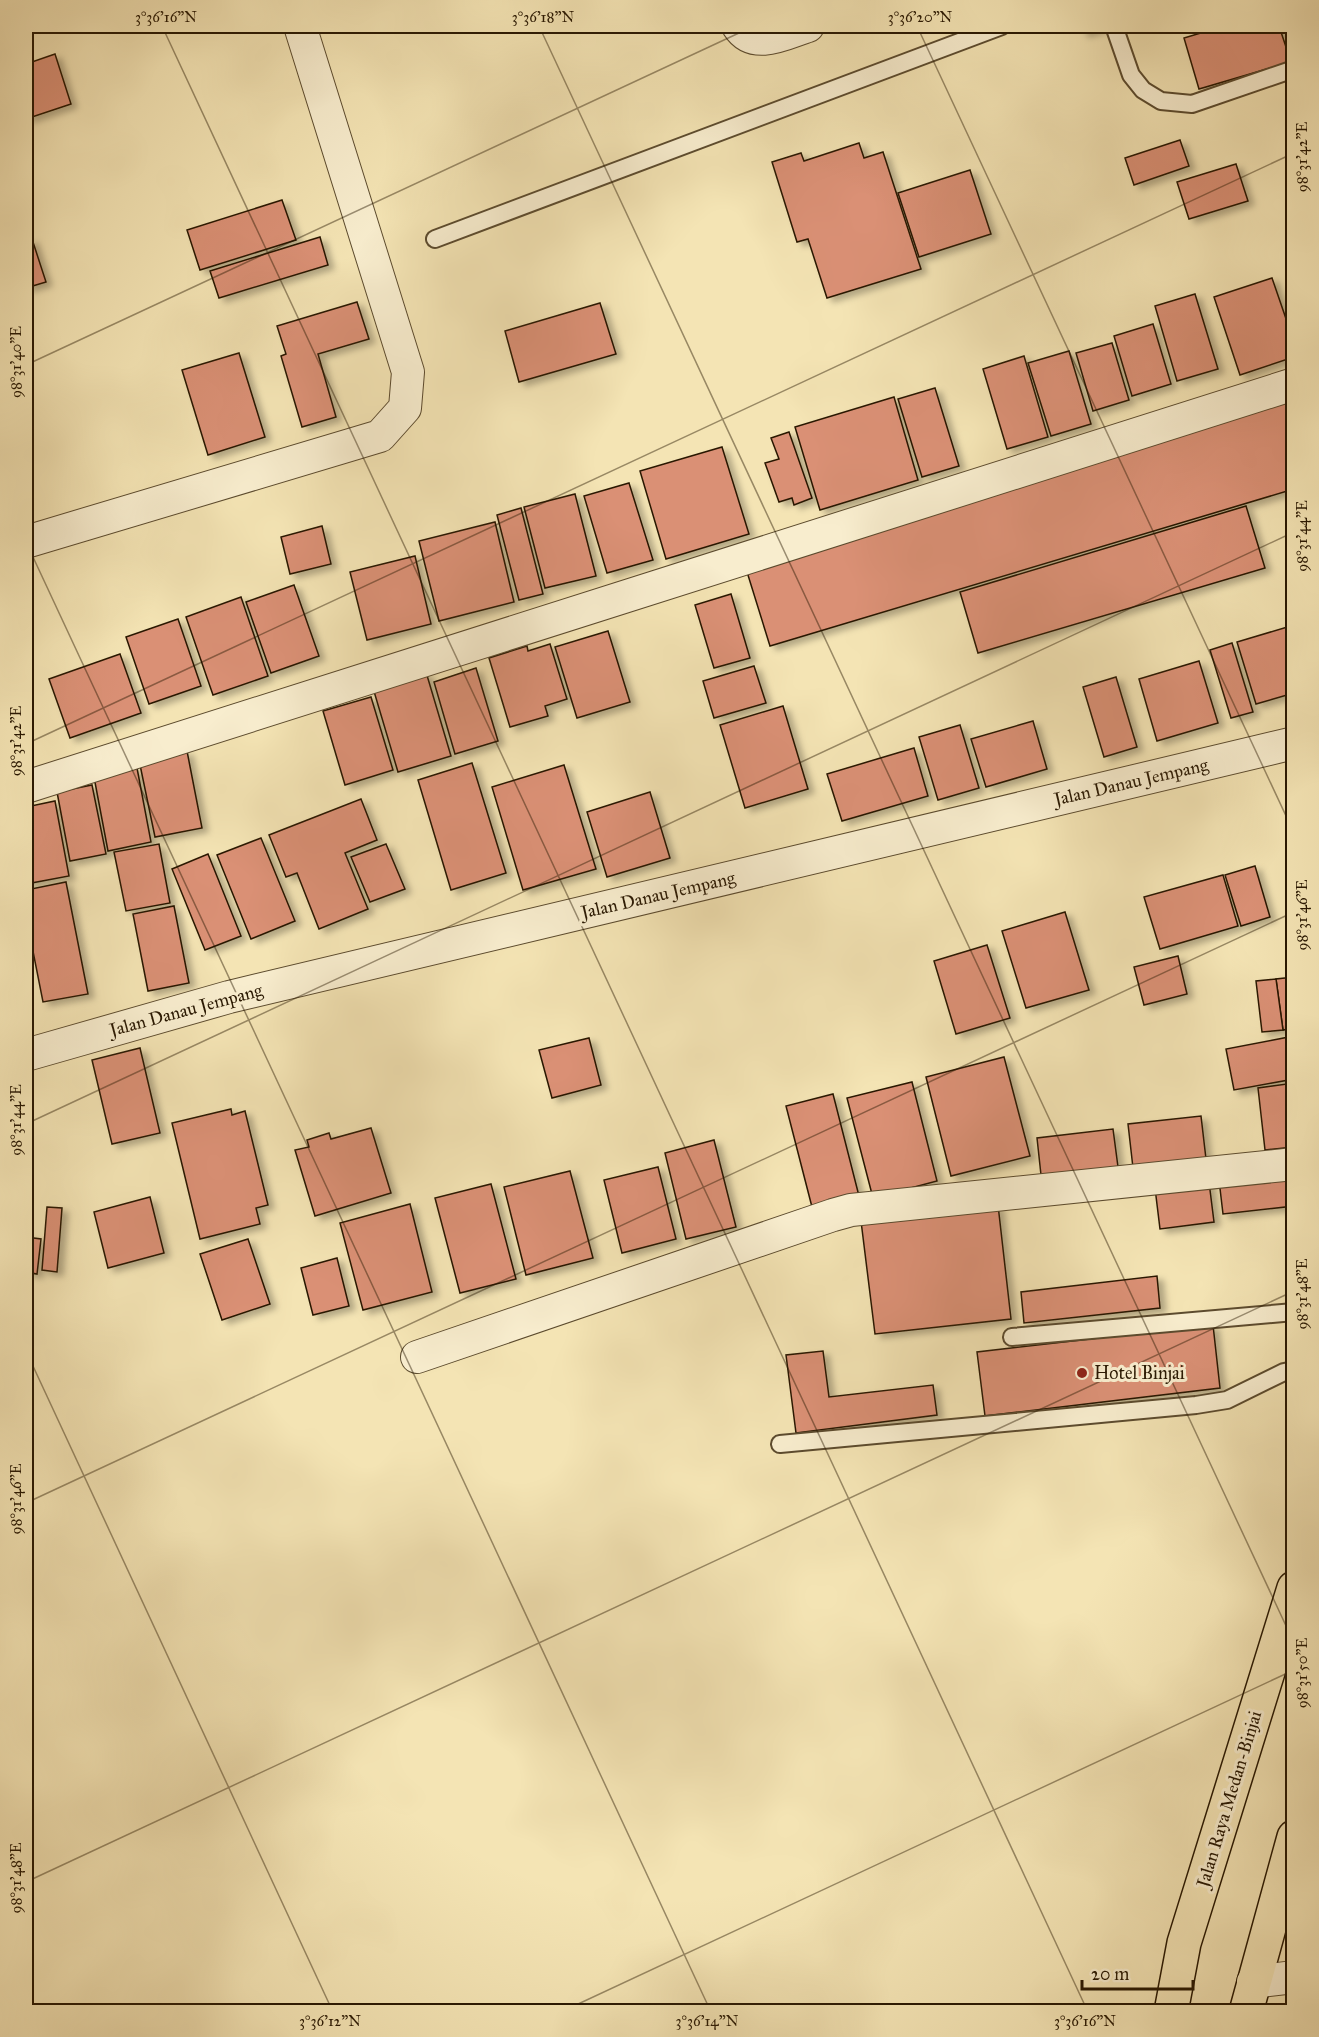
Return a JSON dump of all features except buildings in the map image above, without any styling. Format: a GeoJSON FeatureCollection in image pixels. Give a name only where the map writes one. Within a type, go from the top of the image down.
{"type":"FeatureCollection","features":[{"type":"Feature","properties":{"kind":"main road","name":"Jalan Raya Medan-Binjai"},"geometry":{"type":"LineString","coordinates":[[1171,2012],[1184,1943],[1293,1588]]}},
{"type":"Feature","properties":{"kind":"main road"},"geometry":{"type":"LineString","coordinates":[[1250,1997],[1293,1837]]}},
{"type":"Feature","properties":{"kind":"street"},"geometry":{"type":"LineString","coordinates":[[26,542],[380,436],[405,408],[408,372],[300,26]]}},
{"type":"Feature","properties":{"kind":"street"},"geometry":{"type":"LineString","coordinates":[[738,26],[750,37],[759,39],[768,39],[808,26]]}},
{"type":"Feature","properties":{"kind":"street"},"geometry":{"type":"LineString","coordinates":[[26,787],[1293,384]]}},
{"type":"Feature","properties":{"kind":"street","name":"Jalan Danau Jempang"},"geometry":{"type":"LineString","coordinates":[[26,1055],[229,997],[1293,743]]}},
{"type":"Feature","properties":{"kind":"street"},"geometry":{"type":"LineString","coordinates":[[417,1357],[851,1210],[1293,1164]]}},
{"type":"Feature","properties":{"kind":"street"},"geometry":{"type":"LineString","coordinates":[[1250,1997],[1293,1977]]}},
{"type":"Feature","properties":{"kind":"lane"},"geometry":{"type":"LineString","coordinates":[[435,239],[1002,26]]}},
{"type":"Feature","properties":{"kind":"lane"},"geometry":{"type":"LineString","coordinates":[[1114,26],[1131,75],[1143,90],[1161,101],[1192,104],[1293,69]]}},
{"type":"Feature","properties":{"kind":"lane"},"geometry":{"type":"LineString","coordinates":[[1012,1336],[1293,1312]]}},
{"type":"Feature","properties":{"kind":"lane"},"geometry":{"type":"LineString","coordinates":[[780,1444],[1196,1405],[1227,1400],[1284,1372],[1293,1370]]}},
{"type":"Feature","properties":{"kind":"place","name":"Hotel Binjai"},"geometry":{"type":"Point","coordinates":[1082,1373]}}]}
